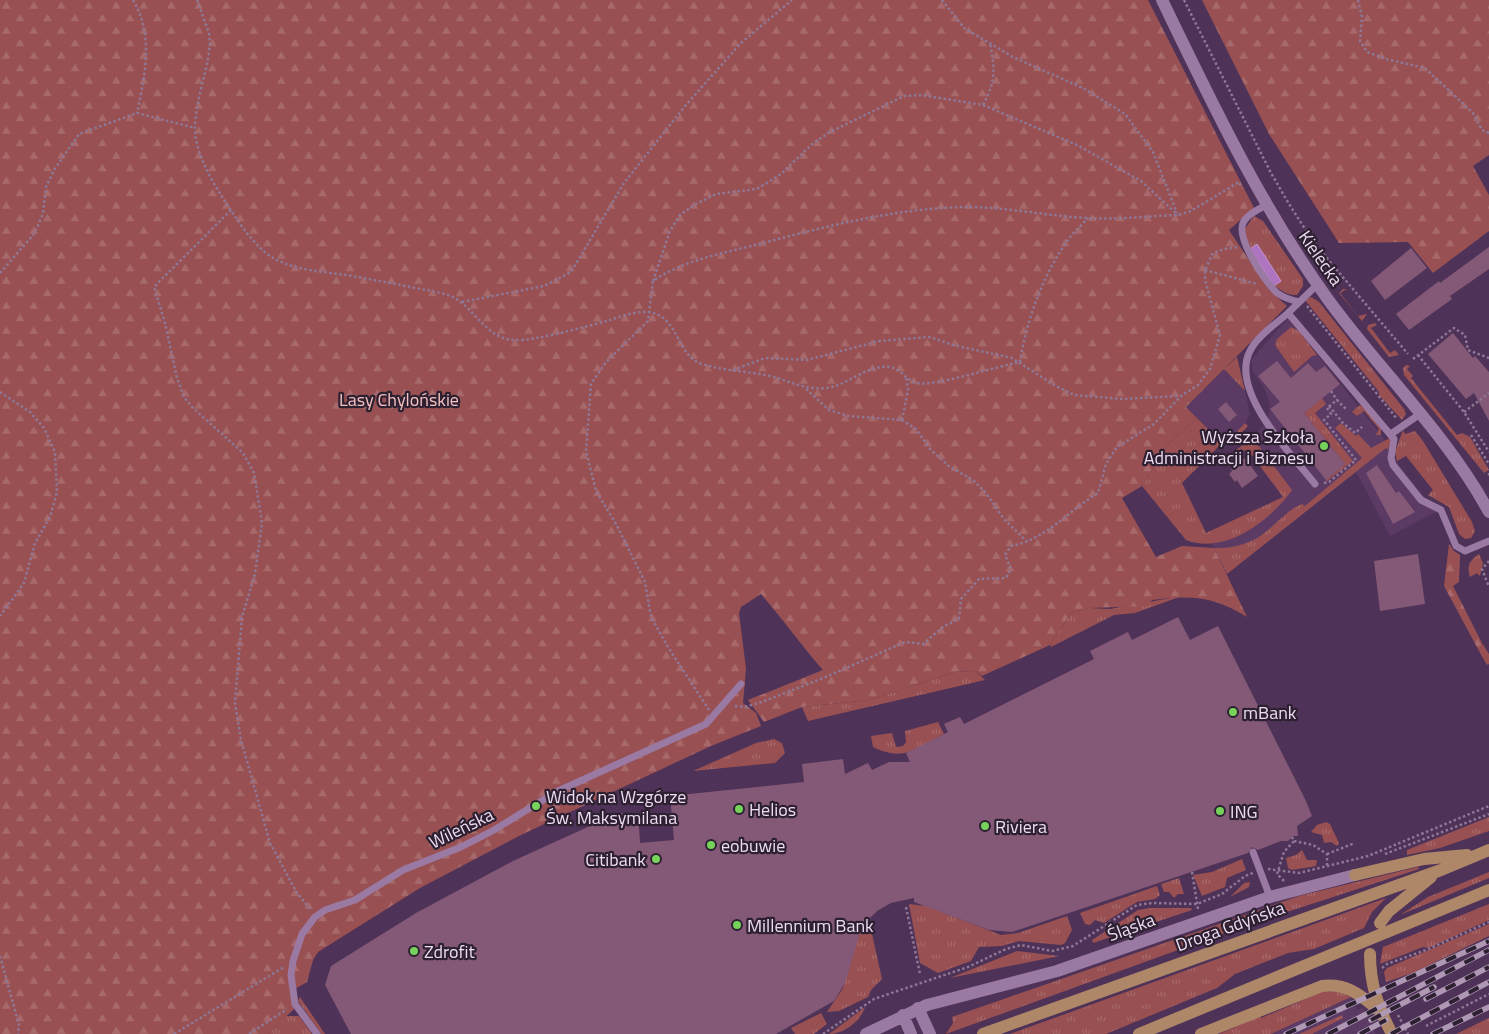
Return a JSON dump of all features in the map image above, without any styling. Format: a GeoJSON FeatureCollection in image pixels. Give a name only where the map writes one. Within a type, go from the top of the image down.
{"type":"FeatureCollection","features":[{"type":"Feature","properties":{"kind":"main road","name":"Kielecka"},"geometry":{"type":"LineString","coordinates":[[1162,0],[1224,128],[1266,205],[1318,284],[1354,334],[1456,457],[1489,512]]}},
{"type":"Feature","properties":{"kind":"main road"},"geometry":{"type":"LineString","coordinates":[[1353,870],[1485,852]]}},
{"type":"Feature","properties":{"kind":"main road","name":"Droga Gdyńska"},"geometry":{"type":"LineString","coordinates":[[983,1034],[1441,870],[1485,852]]}},
{"type":"Feature","properties":{"kind":"main road","name":"Śląska"},"geometry":{"type":"LineString","coordinates":[[866,1034],[918,1008],[1057,971],[1353,870]]}},
{"type":"Feature","properties":{"kind":"main road"},"geometry":{"type":"LineString","coordinates":[[1380,923],[1389,911],[1405,897],[1441,870]]}},
{"type":"Feature","properties":{"kind":"main road"},"geometry":{"type":"LineString","coordinates":[[1139,1034],[1489,890]]}},
{"type":"Feature","properties":{"kind":"main road"},"geometry":{"type":"LineString","coordinates":[[1370,954],[1373,987],[1380,1011],[1392,1034]]}},
{"type":"Feature","properties":{"kind":"main road"},"geometry":{"type":"LineString","coordinates":[[1201,1034],[1322,986],[1336,984],[1346,986],[1380,1011]]}},
{"type":"Feature","properties":{"kind":"main road"},"geometry":{"type":"LineString","coordinates":[[918,1008],[929,1032]]}},
{"type":"Feature","properties":{"kind":"main road"},"geometry":{"type":"LineString","coordinates":[[903,1015],[910,1034]]}},
{"type":"Feature","properties":{"kind":"lane"},"geometry":{"type":"LineString","coordinates":[[1266,205],[1244,221],[1241,229],[1245,246],[1275,290],[1286,298],[1300,301]]}},
{"type":"Feature","properties":{"kind":"lane"},"geometry":{"type":"LineString","coordinates":[[1316,484],[1268,425],[1254,401],[1247,376],[1246,363],[1251,348],[1318,284]]}},
{"type":"Feature","properties":{"kind":"lane"},"geometry":{"type":"LineString","coordinates":[[1288,313],[1391,434],[1394,439],[1391,458],[1393,465],[1421,500],[1439,509],[1444,514],[1456,546],[1465,551],[1489,541]]}},
{"type":"Feature","properties":{"kind":"lane"},"geometry":{"type":"LineString","coordinates":[[1391,434],[1420,414]]}},
{"type":"Feature","properties":{"kind":"lane","name":"Wileńska"},"geometry":{"type":"LineString","coordinates":[[295,1004],[291,976],[293,962],[302,934],[315,917],[326,910],[355,900],[403,870],[461,847],[494,830],[558,791],[706,724],[741,684]]}},
{"type":"Feature","properties":{"kind":"lane"},"geometry":{"type":"LineString","coordinates":[[1253,852],[1270,897]]}},
{"type":"Feature","properties":{"kind":"lane"},"geometry":{"type":"LineString","coordinates":[[295,1004],[317,1034]]}},
{"type":"Feature","properties":{"kind":"path"},"geometry":{"type":"LineString","coordinates":[[133,0],[145,28],[146,72],[137,114]]}},
{"type":"Feature","properties":{"kind":"path"},"geometry":{"type":"LineString","coordinates":[[197,0],[209,33],[210,43],[195,128],[209,176],[248,234],[274,258],[309,269],[401,284],[451,296],[462,302],[493,332],[503,338],[514,340],[559,333],[636,312],[650,312],[670,324],[688,355],[699,364],[769,376],[805,388],[828,388],[870,370],[890,367],[900,371],[906,378],[918,384],[955,378],[1020,362]]}},
{"type":"Feature","properties":{"kind":"path"},"geometry":{"type":"LineString","coordinates":[[462,302],[544,286],[571,272],[624,183],[685,106],[741,44],[792,0]]}},
{"type":"Feature","properties":{"kind":"path"},"geometry":{"type":"LineString","coordinates":[[942,0],[964,28],[1013,57],[1083,88],[1125,114],[1153,152],[1178,215]]}},
{"type":"Feature","properties":{"kind":"path"},"geometry":{"type":"LineString","coordinates":[[1184,0],[1271,173],[1314,244],[1408,354]]}},
{"type":"Feature","properties":{"kind":"path"},"geometry":{"type":"LineString","coordinates":[[1358,0],[1362,17],[1360,41],[1367,52],[1386,59],[1425,68],[1473,113],[1482,130],[1489,133]]}},
{"type":"Feature","properties":{"kind":"path"},"geometry":{"type":"LineString","coordinates":[[984,105],[992,89],[995,68],[990,43]]}},
{"type":"Feature","properties":{"kind":"path"},"geometry":{"type":"LineString","coordinates":[[713,714],[698,696],[651,617],[645,582],[616,524],[596,491],[586,451],[587,412],[591,384],[606,362],[648,321],[653,281],[670,231],[680,215],[716,194],[756,189],[781,174],[812,144],[830,132],[904,96],[921,95],[984,105],[1077,144],[1141,181],[1178,215]]}},
{"type":"Feature","properties":{"kind":"path"},"geometry":{"type":"LineString","coordinates":[[0,273],[34,234],[43,214],[46,188],[54,170],[79,134],[137,114],[195,128]]}},
{"type":"Feature","properties":{"kind":"path"},"geometry":{"type":"LineString","coordinates":[[653,281],[675,268],[725,253],[840,223],[898,211],[967,207],[1017,209],[1088,218],[1178,215],[1191,211],[1239,182]]}},
{"type":"Feature","properties":{"kind":"path"},"geometry":{"type":"LineString","coordinates":[[231,210],[154,287],[165,323],[177,378],[184,397],[193,408],[243,453],[254,473],[262,523],[255,574],[242,617],[235,703],[241,740],[270,843],[297,892],[315,917]]}},
{"type":"Feature","properties":{"kind":"path"},"geometry":{"type":"LineString","coordinates":[[1020,362],[1025,330],[1040,289],[1066,243],[1088,218]]}},
{"type":"Feature","properties":{"kind":"path"},"geometry":{"type":"LineString","coordinates":[[722,704],[745,707],[821,679],[905,642],[922,644],[944,626],[959,619],[961,599],[979,579],[1006,578],[1011,568],[1006,555],[1011,546],[1028,543],[1065,520],[1077,506],[1098,493],[1106,464],[1116,447],[1154,424],[1181,396],[1198,386],[1210,368],[1220,335],[1205,280],[1205,270],[1213,254],[1224,249],[1245,246]]}},
{"type":"Feature","properties":{"kind":"path"},"geometry":{"type":"LineString","coordinates":[[1205,270],[1275,290]]}},
{"type":"Feature","properties":{"kind":"path"},"geometry":{"type":"LineString","coordinates":[[1300,301],[1402,426]]}},
{"type":"Feature","properties":{"kind":"path"},"geometry":{"type":"LineString","coordinates":[[1413,360],[1454,328],[1465,335],[1468,350],[1489,358]]}},
{"type":"Feature","properties":{"kind":"path"},"geometry":{"type":"LineString","coordinates":[[732,370],[765,358],[807,360],[879,340],[930,337],[1020,362],[1054,386],[1074,395],[1122,399],[1181,396]]}},
{"type":"Feature","properties":{"kind":"path"},"geometry":{"type":"LineString","coordinates":[[1418,355],[1464,412],[1489,452]]}},
{"type":"Feature","properties":{"kind":"path"},"geometry":{"type":"LineString","coordinates":[[902,420],[908,390],[906,378]]}},
{"type":"Feature","properties":{"kind":"path"},"geometry":{"type":"LineString","coordinates":[[805,388],[828,410],[848,416],[902,420],[916,429],[931,450],[950,467],[979,487],[1004,519],[1028,543]]}},
{"type":"Feature","properties":{"kind":"path"},"geometry":{"type":"LineString","coordinates":[[1331,391],[1347,410]]}},
{"type":"Feature","properties":{"kind":"path"},"geometry":{"type":"LineString","coordinates":[[0,392],[30,412],[44,428],[55,452],[57,492],[50,517],[35,543],[24,582],[0,616]]}},
{"type":"Feature","properties":{"kind":"path"},"geometry":{"type":"LineString","coordinates":[[1464,412],[1489,393]]}},
{"type":"Feature","properties":{"kind":"path"},"geometry":{"type":"LineString","coordinates":[[1329,406],[1337,400]]}},
{"type":"Feature","properties":{"kind":"path"},"geometry":{"type":"LineString","coordinates":[[1329,406],[1343,423],[1355,433],[1362,427]]}},
{"type":"Feature","properties":{"kind":"path"},"geometry":{"type":"LineString","coordinates":[[1329,406],[1327,408],[1331,414],[1324,420],[1356,460],[1329,482]]}},
{"type":"Feature","properties":{"kind":"path"},"geometry":{"type":"LineString","coordinates":[[1471,435],[1489,464]]}},
{"type":"Feature","properties":{"kind":"path"},"geometry":{"type":"LineString","coordinates":[[1489,561],[1482,569],[1489,587]]}},
{"type":"Feature","properties":{"kind":"path"},"geometry":{"type":"LineString","coordinates":[[1267,869],[1278,869],[1292,874],[1368,856],[1489,806]]}},
{"type":"Feature","properties":{"kind":"path"},"geometry":{"type":"LineString","coordinates":[[1353,870],[1489,814]]}},
{"type":"Feature","properties":{"kind":"path"},"geometry":{"type":"LineString","coordinates":[[1291,835],[1294,840],[1313,846],[1327,854]]}},
{"type":"Feature","properties":{"kind":"path"},"geometry":{"type":"LineString","coordinates":[[1294,840],[1284,852],[1277,874],[1284,881],[1294,880]]}},
{"type":"Feature","properties":{"kind":"path"},"geometry":{"type":"LineString","coordinates":[[1327,854],[1356,843]]}},
{"type":"Feature","properties":{"kind":"path"},"geometry":{"type":"LineString","coordinates":[[1327,854],[1328,866]]}},
{"type":"Feature","properties":{"kind":"path"},"geometry":{"type":"LineString","coordinates":[[1192,872],[1199,913]]}},
{"type":"Feature","properties":{"kind":"path"},"geometry":{"type":"LineString","coordinates":[[822,1034],[867,1002],[968,967],[1006,949],[1021,945],[1060,950],[1085,941],[1137,905],[1152,903],[1197,904],[1222,894],[1245,876],[1254,873]]}},
{"type":"Feature","properties":{"kind":"path"},"geometry":{"type":"LineString","coordinates":[[906,906],[920,974]]}},
{"type":"Feature","properties":{"kind":"path"},"geometry":{"type":"LineString","coordinates":[[1382,974],[1381,969],[1387,964],[1426,950],[1489,922]]}},
{"type":"Feature","properties":{"kind":"path"},"geometry":{"type":"LineString","coordinates":[[0,956],[19,1025],[18,1034]]}},
{"type":"Feature","properties":{"kind":"path"},"geometry":{"type":"LineString","coordinates":[[174,1034],[293,962]]}},
{"type":"Feature","properties":{"kind":"path"},"geometry":{"type":"LineString","coordinates":[[1426,1026],[1489,994]]}},
{"type":"Feature","properties":{"kind":"path"},"geometry":{"type":"LineString","coordinates":[[249,1034],[295,1004]]}},
{"type":"Feature","properties":{"kind":"path"},"geometry":{"type":"LineString","coordinates":[[1394,1007],[1408,1034]]}},
{"type":"Feature","properties":{"kind":"shaded area"},"geometry":{"type":"Polygon","coordinates":[[[1257,244],[1281,281],[1274,286],[1250,249],[1257,244]]]}},
{"type":"Feature","properties":{"kind":"shaded area","name":"Wyższa Szkoła Administracji i Biznesu"},"geometry":{"type":"Polygon","coordinates":[[[1288,318],[1389,445],[1386,448],[1436,512],[1390,536],[1356,472],[1227,574],[1206,533],[1283,497],[1251,454],[1262,443],[1257,433],[1268,420],[1270,405],[1265,390],[1253,372],[1251,360],[1288,318]]]}},
{"type":"Feature","properties":{"kind":"shaded area"},"geometry":{"type":"Polygon","coordinates":[[[1224,369],[1245,391],[1250,414],[1244,425],[1227,442],[1222,443],[1186,407],[1224,369]]]}},
{"type":"Feature","properties":{"kind":"shaded area"},"geometry":{"type":"Polygon","coordinates":[[[1351,997],[1357,1010],[1363,1008],[1376,1034],[1271,1034],[1351,997]]]}},
{"type":"Feature","properties":{"kind":"green space","name":"Lasy Chylońskie"},"geometry":{"type":"Polygon","coordinates":[[[0,0],[1148,0],[1254,208],[1229,230],[1269,290],[1287,306],[1186,407],[1197,418],[1169,443],[1142,486],[1122,498],[1156,557],[1182,546],[1214,548],[1247,617],[1212,601],[1190,598],[1152,600],[1147,606],[1089,608],[1071,613],[1050,645],[982,676],[976,671],[955,672],[869,700],[802,707],[764,722],[748,700],[823,670],[761,594],[741,607],[739,613],[746,669],[743,703],[756,713],[761,726],[711,746],[523,834],[420,888],[318,952],[313,960],[307,982],[295,989],[294,1009],[268,1034],[0,1034],[0,0]]]}},
{"type":"Feature","properties":{"kind":"green space"},"geometry":{"type":"Polygon","coordinates":[[[1202,0],[1489,0],[1489,155],[1473,166],[1489,195],[1489,231],[1433,273],[1408,242],[1339,243],[1269,134],[1202,0]]]}},
{"type":"Feature","properties":{"kind":"green space"},"geometry":{"type":"Polygon","coordinates":[[[1254,216],[1263,221],[1303,279],[1303,286],[1297,295],[1287,293],[1278,288],[1262,271],[1256,260],[1244,230],[1254,216]]]}},
{"type":"Feature","properties":{"kind":"green space"},"geometry":{"type":"Polygon","coordinates":[[[1343,289],[1347,289],[1340,293],[1358,316],[1367,314],[1362,321],[1339,293],[1343,289]]]}},
{"type":"Feature","properties":{"kind":"green space"},"geometry":{"type":"Polygon","coordinates":[[[1311,297],[1319,302],[1404,409],[1406,414],[1402,420],[1379,395],[1379,392],[1305,300],[1311,297]]]}},
{"type":"Feature","properties":{"kind":"green space"},"geometry":{"type":"Polygon","coordinates":[[[1375,323],[1377,325],[1371,328],[1390,353],[1395,350],[1399,355],[1389,357],[1367,329],[1368,325],[1375,323]]]}},
{"type":"Feature","properties":{"kind":"green space"},"geometry":{"type":"Polygon","coordinates":[[[1291,327],[1299,331],[1317,355],[1312,356],[1294,372],[1275,345],[1277,339],[1291,327]]]}},
{"type":"Feature","properties":{"kind":"green space"},"geometry":{"type":"Polygon","coordinates":[[[1237,357],[1245,391],[1224,369],[1237,357]]]}},
{"type":"Feature","properties":{"kind":"green space"},"geometry":{"type":"Polygon","coordinates":[[[1406,365],[1410,366],[1407,369],[1413,376],[1411,378],[1457,435],[1462,433],[1470,437],[1489,470],[1484,473],[1404,375],[1403,368],[1406,365]]]}},
{"type":"Feature","properties":{"kind":"green space"},"geometry":{"type":"Polygon","coordinates":[[[1322,398],[1326,404],[1315,413],[1353,461],[1327,481],[1345,464],[1304,413],[1322,398]]]}},
{"type":"Feature","properties":{"kind":"green space"},"geometry":{"type":"Polygon","coordinates":[[[1362,405],[1381,428],[1381,435],[1376,435],[1379,429],[1364,411],[1357,416],[1352,412],[1362,405]]]}},
{"type":"Feature","properties":{"kind":"green space"},"geometry":{"type":"Polygon","coordinates":[[[1197,418],[1222,443],[1182,483],[1206,533],[1283,497],[1251,454],[1241,449],[1238,452],[1236,450],[1247,442],[1259,446],[1292,490],[1272,513],[1259,523],[1231,539],[1216,543],[1186,540],[1142,486],[1169,443],[1197,418]]]}},
{"type":"Feature","properties":{"kind":"green space"},"geometry":{"type":"Polygon","coordinates":[[[1245,423],[1248,426],[1230,445],[1227,442],[1245,423]]]}},
{"type":"Feature","properties":{"kind":"green space"},"geometry":{"type":"Polygon","coordinates":[[[1341,423],[1356,436],[1358,434],[1371,448],[1392,437],[1388,450],[1386,448],[1227,574],[1214,548],[1236,546],[1250,542],[1262,535],[1293,509],[1302,504],[1305,506],[1362,458],[1335,428],[1341,423]]]}},
{"type":"Feature","properties":{"kind":"green space"},"geometry":{"type":"Polygon","coordinates":[[[1403,430],[1405,434],[1415,431],[1423,441],[1472,522],[1475,531],[1471,538],[1465,539],[1459,534],[1449,507],[1428,495],[1433,490],[1406,456],[1397,461],[1395,452],[1403,430]]]}},
{"type":"Feature","properties":{"kind":"green space"},"geometry":{"type":"Polygon","coordinates":[[[1449,544],[1460,555],[1459,582],[1453,586],[1482,643],[1479,651],[1444,586],[1449,544]]]}},
{"type":"Feature","properties":{"kind":"green space"},"geometry":{"type":"Polygon","coordinates":[[[1479,554],[1483,563],[1480,576],[1477,573],[1470,577],[1468,570],[1470,564],[1479,554]]]}},
{"type":"Feature","properties":{"kind":"green space"},"geometry":{"type":"Polygon","coordinates":[[[1182,596],[1135,613],[1114,615],[1051,647],[1050,645],[1071,613],[1089,608],[1110,609],[1182,596]]]}},
{"type":"Feature","properties":{"kind":"green space"},"geometry":{"type":"Polygon","coordinates":[[[1482,643],[1489,654],[1489,664],[1487,665],[1479,651],[1482,643]]]}},
{"type":"Feature","properties":{"kind":"green space"},"geometry":{"type":"Polygon","coordinates":[[[976,671],[985,680],[808,721],[802,707],[869,700],[955,672],[976,671]]]}},
{"type":"Feature","properties":{"kind":"green space"},"geometry":{"type":"Polygon","coordinates":[[[938,722],[944,734],[917,749],[909,752],[893,753],[873,747],[871,736],[892,733],[896,747],[903,746],[906,742],[905,731],[938,722]]]}},
{"type":"Feature","properties":{"kind":"green space"},"geometry":{"type":"Polygon","coordinates":[[[774,739],[782,743],[785,753],[775,763],[693,771],[756,743],[774,739]]]}},
{"type":"Feature","properties":{"kind":"green space"},"geometry":{"type":"Polygon","coordinates":[[[1489,817],[1489,831],[1440,848],[1407,855],[1407,850],[1489,817]]]}},
{"type":"Feature","properties":{"kind":"green space"},"geometry":{"type":"Polygon","coordinates":[[[1326,822],[1330,824],[1339,843],[1337,846],[1331,842],[1324,843],[1322,835],[1311,832],[1317,825],[1326,822]]]}},
{"type":"Feature","properties":{"kind":"green space"},"geometry":{"type":"Polygon","coordinates":[[[1302,850],[1307,860],[1317,860],[1316,866],[1292,870],[1288,868],[1286,858],[1296,855],[1302,850]]]}},
{"type":"Feature","properties":{"kind":"green space"},"geometry":{"type":"Polygon","coordinates":[[[1242,859],[1246,870],[1227,878],[1225,887],[1202,896],[1193,875],[1212,872],[1242,859]]]}},
{"type":"Feature","properties":{"kind":"green space"},"geometry":{"type":"Polygon","coordinates":[[[1418,867],[1419,869],[1244,926],[946,1034],[953,1023],[952,1017],[1299,896],[1418,867]]]}},
{"type":"Feature","properties":{"kind":"green space"},"geometry":{"type":"Polygon","coordinates":[[[1489,872],[1489,878],[1400,915],[1428,897],[1489,872]]]}},
{"type":"Feature","properties":{"kind":"green space"},"geometry":{"type":"Polygon","coordinates":[[[1179,878],[1184,894],[1178,894],[1174,898],[1169,892],[1164,892],[1161,884],[1179,878]]]}},
{"type":"Feature","properties":{"kind":"green space"},"geometry":{"type":"Polygon","coordinates":[[[1250,882],[1249,887],[1230,897],[1244,883],[1250,882]]]}},
{"type":"Feature","properties":{"kind":"green space"},"geometry":{"type":"Polygon","coordinates":[[[1157,886],[1160,895],[1155,899],[1137,902],[1104,923],[1095,920],[1090,925],[1085,924],[1080,913],[1157,886]]]}},
{"type":"Feature","properties":{"kind":"green space"},"geometry":{"type":"Polygon","coordinates":[[[1386,898],[1372,912],[1364,928],[1314,949],[1288,953],[1235,974],[1217,988],[1106,1034],[1010,1034],[1386,898]]]}},
{"type":"Feature","properties":{"kind":"green space"},"geometry":{"type":"Polygon","coordinates":[[[909,904],[926,906],[1001,935],[1018,933],[1067,916],[1072,930],[1065,943],[1061,945],[1019,941],[1002,946],[979,947],[971,961],[938,973],[920,963],[909,904]]]}},
{"type":"Feature","properties":{"kind":"green space"},"geometry":{"type":"Polygon","coordinates":[[[1489,904],[1489,920],[1429,948],[1423,947],[1380,964],[1383,947],[1489,904]]]}},
{"type":"Feature","properties":{"kind":"green space"},"geometry":{"type":"Polygon","coordinates":[[[1150,908],[1191,908],[1192,910],[1093,943],[1092,940],[1138,910],[1150,908]]]}},
{"type":"Feature","properties":{"kind":"green space"},"geometry":{"type":"Polygon","coordinates":[[[1489,924],[1489,936],[1415,972],[1386,982],[1384,972],[1387,968],[1489,924]]]}},
{"type":"Feature","properties":{"kind":"green space"},"geometry":{"type":"Polygon","coordinates":[[[865,928],[872,934],[882,979],[871,990],[868,997],[839,1011],[827,1012],[843,988],[859,931],[865,928]]]}},
{"type":"Feature","properties":{"kind":"green space"},"geometry":{"type":"Polygon","coordinates":[[[1017,951],[1059,956],[950,978],[1017,951]]]}},
{"type":"Feature","properties":{"kind":"green space"},"geometry":{"type":"Polygon","coordinates":[[[1324,991],[1339,992],[1351,997],[1271,1034],[1219,1034],[1260,1016],[1261,1018],[1324,991]]]}},
{"type":"Feature","properties":{"kind":"green space"},"geometry":{"type":"Polygon","coordinates":[[[300,997],[325,1034],[321,1034],[298,1001],[300,997]]]}},
{"type":"Feature","properties":{"kind":"green space"},"geometry":{"type":"Polygon","coordinates":[[[865,1007],[860,1017],[851,1026],[840,1032],[829,1034],[865,1007]]]}},
{"type":"Feature","properties":{"kind":"green space"},"geometry":{"type":"Polygon","coordinates":[[[821,1013],[827,1024],[814,1034],[795,1034],[791,1028],[821,1013]]]}},
{"type":"Feature","properties":{"kind":"green space"},"geometry":{"type":"Polygon","coordinates":[[[1342,1015],[1343,1018],[1312,1034],[1299,1034],[1342,1015]]]}},
{"type":"Feature","properties":{"kind":"green space"},"geometry":{"type":"Polygon","coordinates":[[[285,1016],[299,1016],[312,1034],[268,1034],[285,1016]]]}},
{"type":"Feature","properties":{"kind":"green space"},"geometry":{"type":"Polygon","coordinates":[[[1489,1018],[1489,1034],[1456,1034],[1489,1018]]]}},
{"type":"Feature","properties":{"kind":"building"},"geometry":{"type":"Polygon","coordinates":[[[1489,247],[1489,269],[1450,296],[1452,299],[1409,330],[1396,314],[1439,281],[1440,283],[1489,247]]]}},
{"type":"Feature","properties":{"kind":"building"},"geometry":{"type":"Polygon","coordinates":[[[1411,248],[1427,268],[1385,300],[1371,281],[1411,248]]]}},
{"type":"Feature","properties":{"kind":"building"},"geometry":{"type":"Polygon","coordinates":[[[1453,333],[1473,358],[1475,356],[1489,372],[1489,421],[1474,393],[1466,399],[1428,354],[1453,333]]]}},
{"type":"Feature","properties":{"kind":"building"},"geometry":{"type":"Polygon","coordinates":[[[1277,361],[1291,378],[1308,363],[1316,372],[1325,366],[1340,384],[1304,413],[1345,464],[1326,480],[1270,409],[1280,402],[1258,376],[1277,361]]]}},
{"type":"Feature","properties":{"kind":"building"},"geometry":{"type":"Polygon","coordinates":[[[1226,402],[1237,415],[1229,422],[1218,409],[1226,402]]]}},
{"type":"Feature","properties":{"kind":"building"},"geometry":{"type":"Polygon","coordinates":[[[1245,458],[1258,476],[1242,488],[1237,480],[1235,482],[1229,474],[1232,471],[1231,469],[1245,458]]]}},
{"type":"Feature","properties":{"kind":"building"},"geometry":{"type":"Polygon","coordinates":[[[1377,465],[1396,493],[1399,491],[1415,512],[1393,524],[1366,473],[1377,465]]]}},
{"type":"Feature","properties":{"kind":"building"},"geometry":{"type":"Polygon","coordinates":[[[1418,554],[1425,604],[1380,611],[1374,561],[1418,554]]]}},
{"type":"Feature","properties":{"kind":"building","name":"Riviera"},"geometry":{"type":"Polygon","coordinates":[[[1178,617],[1190,640],[1218,626],[1312,816],[1297,826],[1298,836],[1293,836],[1288,841],[1281,841],[1258,850],[1252,847],[1248,853],[1012,932],[989,930],[914,902],[914,898],[891,903],[877,911],[862,926],[845,983],[834,1001],[776,1034],[351,1034],[325,985],[331,966],[416,913],[513,861],[614,815],[620,813],[632,816],[639,826],[640,843],[674,840],[670,796],[804,782],[802,764],[843,759],[845,774],[868,763],[872,770],[889,762],[910,762],[906,753],[948,732],[944,724],[960,717],[964,724],[1094,659],[1090,651],[1128,632],[1132,640],[1178,617]]]}},
{"type":"Feature","properties":{"kind":"railway"},"geometry":{"type":"LineString","coordinates":[[1286,1034],[1489,941]]}},
{"type":"Feature","properties":{"kind":"railway"},"geometry":{"type":"LineString","coordinates":[[1328,1034],[1489,950]]}},
{"type":"Feature","properties":{"kind":"railway"},"geometry":{"type":"LineString","coordinates":[[1426,999],[1489,967]]}},
{"type":"Feature","properties":{"kind":"railway"},"geometry":{"type":"LineString","coordinates":[[1391,1034],[1489,982]]}},
{"type":"Feature","properties":{"kind":"railway"},"geometry":{"type":"LineString","coordinates":[[1371,1020],[1434,987]]}},
{"type":"Feature","properties":{"kind":"railway"},"geometry":{"type":"LineString","coordinates":[[1433,1034],[1489,1007]]}},
{"type":"Feature","properties":{"kind":"railway"},"geometry":{"type":"LineString","coordinates":[[1360,1034],[1386,1020]]}},
{"type":"Feature","properties":{"kind":"place","name":"Wyższa Szkoła Administracji i Biznesu"},"geometry":{"type":"Point","coordinates":[1324,446]}},
{"type":"Feature","properties":{"kind":"place","name":"mBank"},"geometry":{"type":"Point","coordinates":[1233,712]}},
{"type":"Feature","properties":{"kind":"place","name":"Widok na Wzgórze Św. Maksymilana"},"geometry":{"type":"Point","coordinates":[536,806]}},
{"type":"Feature","properties":{"kind":"place","name":"Helios"},"geometry":{"type":"Point","coordinates":[739,809]}},
{"type":"Feature","properties":{"kind":"place","name":"ING"},"geometry":{"type":"Point","coordinates":[1220,811]}},
{"type":"Feature","properties":{"kind":"place","name":"Riviera"},"geometry":{"type":"Point","coordinates":[985,826]}},
{"type":"Feature","properties":{"kind":"place","name":"eobuwie"},"geometry":{"type":"Point","coordinates":[711,845]}},
{"type":"Feature","properties":{"kind":"place","name":"Citibank"},"geometry":{"type":"Point","coordinates":[656,859]}},
{"type":"Feature","properties":{"kind":"place","name":"Millennium Bank"},"geometry":{"type":"Point","coordinates":[737,925]}},
{"type":"Feature","properties":{"kind":"place","name":"Zdrofit"},"geometry":{"type":"Point","coordinates":[414,951]}}]}
